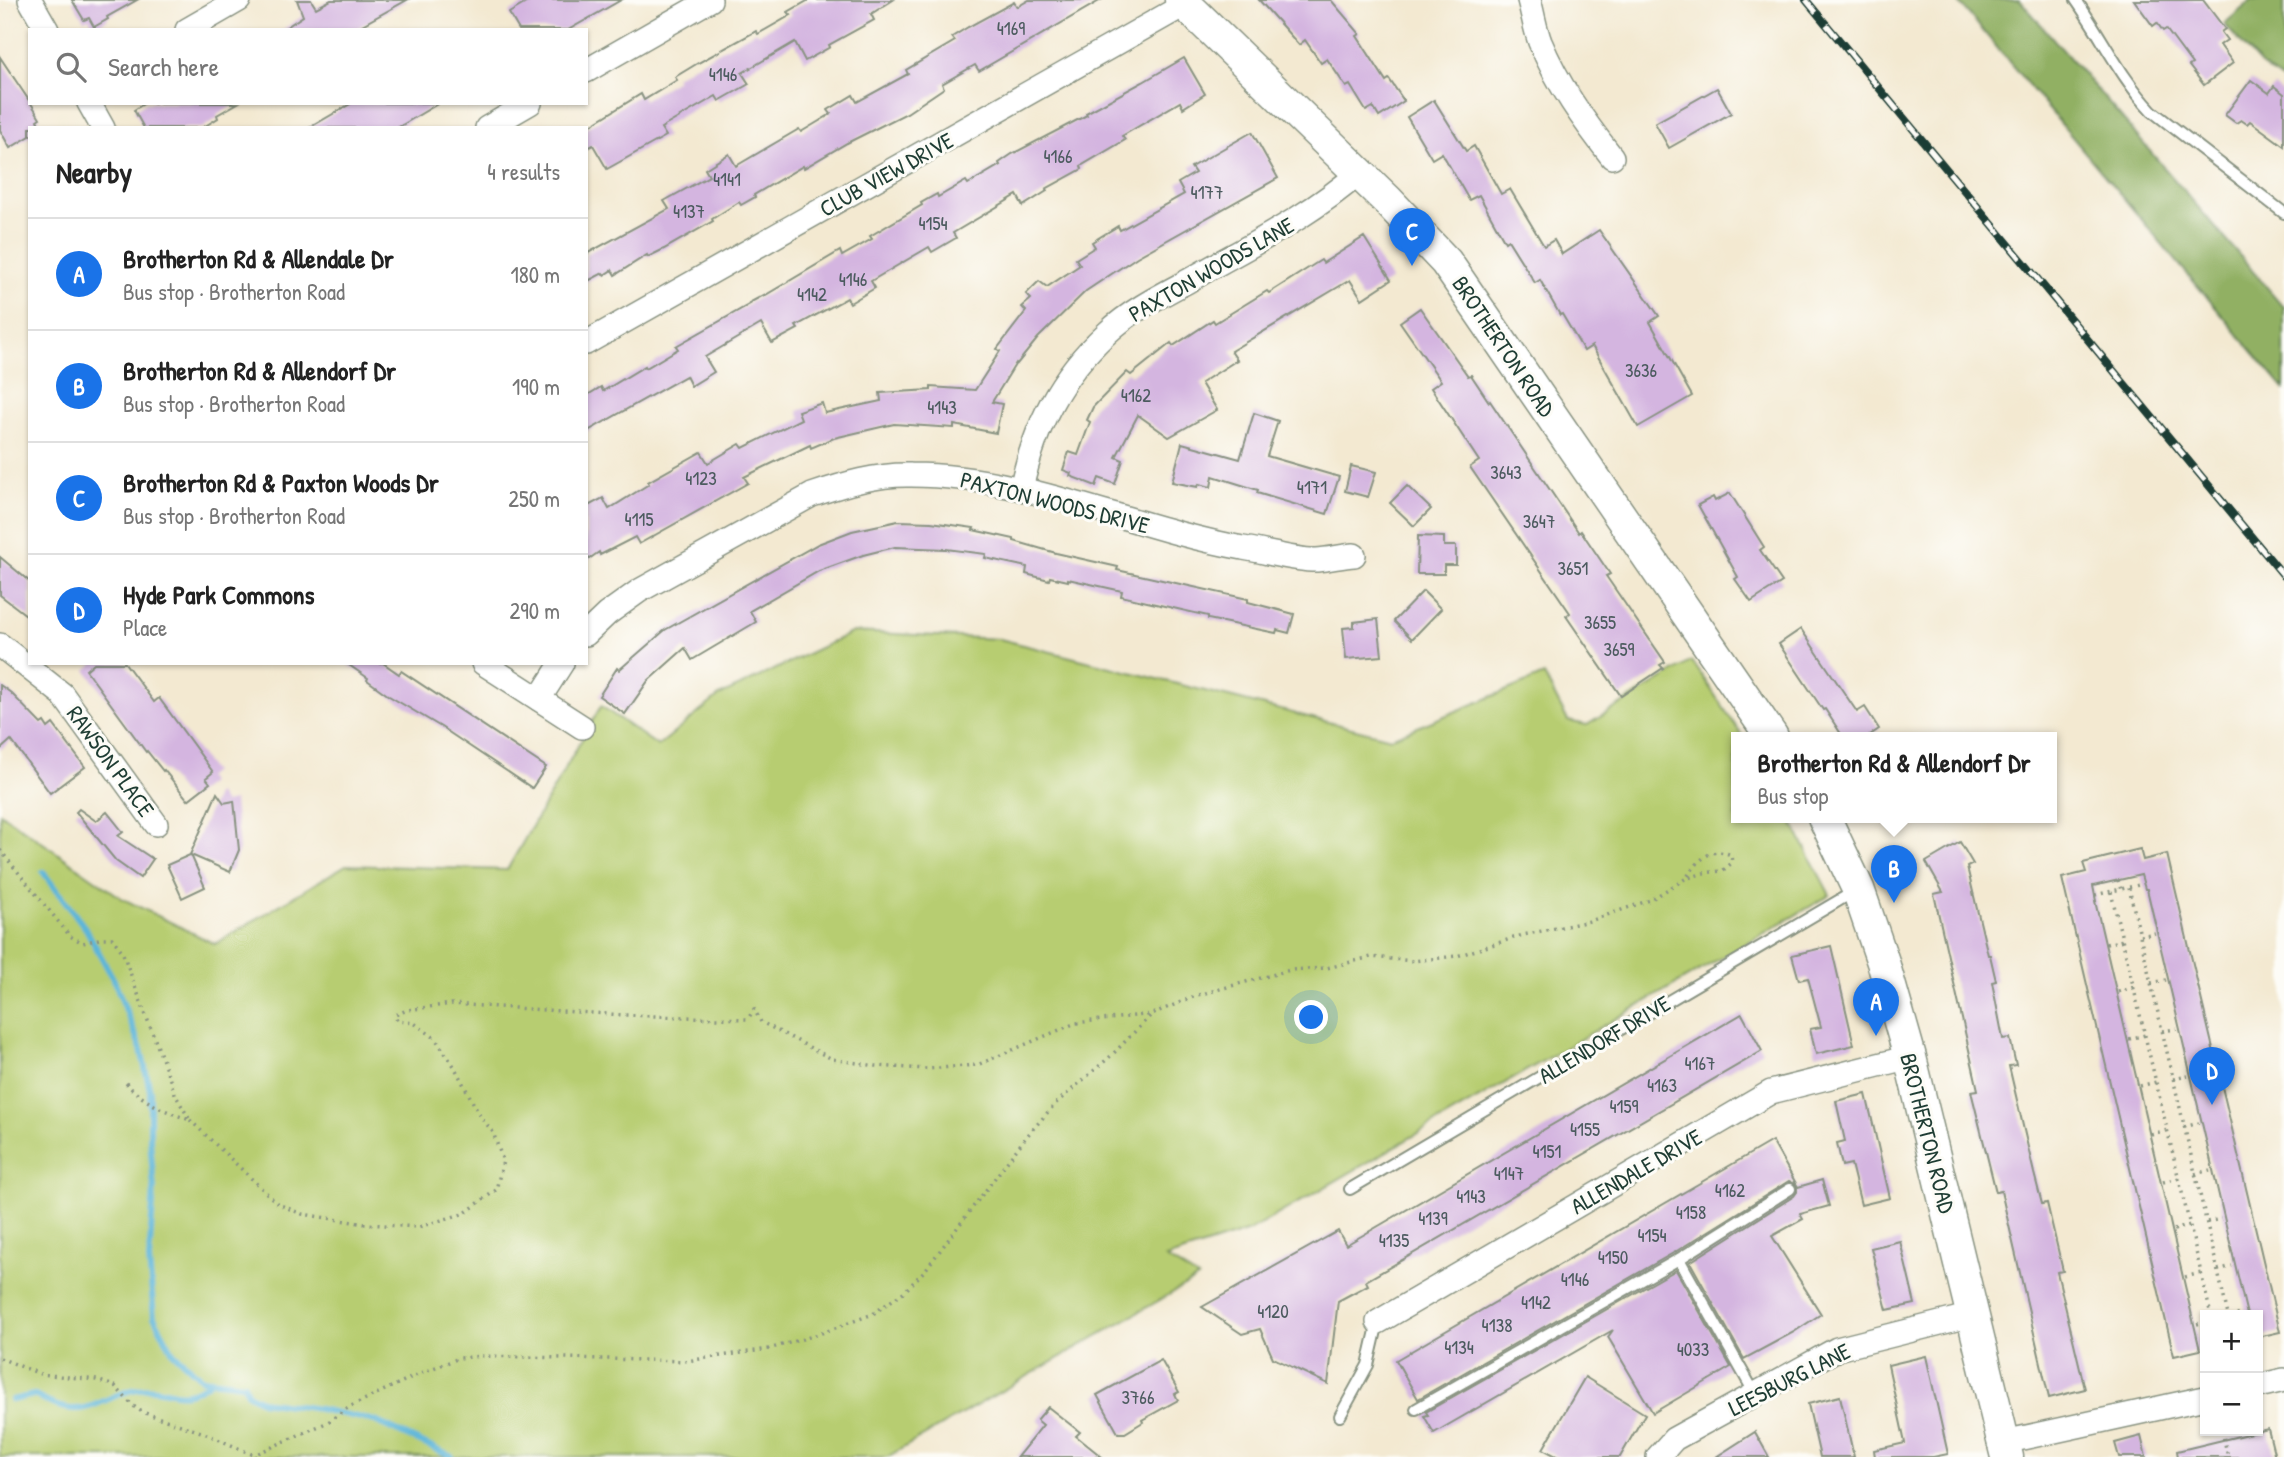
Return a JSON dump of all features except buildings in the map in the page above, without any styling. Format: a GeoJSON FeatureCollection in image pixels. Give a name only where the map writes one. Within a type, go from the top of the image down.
{"type":"FeatureCollection","features":[{"type":"Feature","properties":{"kind":"street"},"geometry":{"type":"LineString","coordinates":[[30,0],[46,28]]}},
{"type":"Feature","properties":{"kind":"street"},"geometry":{"type":"LineString","coordinates":[[190,28],[239,0]]}},
{"type":"Feature","properties":{"kind":"street"},"geometry":{"type":"LineString","coordinates":[[588,70],[710,0]]}},
{"type":"Feature","properties":{"kind":"street"},"geometry":{"type":"LineString","coordinates":[[1529,0],[1540,40],[1558,81],[1577,113],[1612,157]]}},
{"type":"Feature","properties":{"kind":"street","name":"BROTHERTON ROAD"},"geometry":{"type":"LineString","coordinates":[[1183,2],[1359,173],[1446,262],[1769,732]]}},
{"type":"Feature","properties":{"kind":"street","name":"CLUB VIEW DRIVE"},"geometry":{"type":"LineString","coordinates":[[588,342],[1183,2]]}},
{"type":"Feature","properties":{"kind":"street"},"geometry":{"type":"LineString","coordinates":[[90,105],[102,126]]}},
{"type":"Feature","properties":{"kind":"street"},"geometry":{"type":"LineString","coordinates":[[490,126],[527,105]]}},
{"type":"Feature","properties":{"kind":"street","name":"PAXTON WOODS LANE"},"geometry":{"type":"LineString","coordinates":[[1021,489],[1032,444],[1058,390],[1081,359],[1108,331],[1139,308],[1310,211],[1359,173]]}},
{"type":"Feature","properties":{"kind":"street","name":"PAXTON WOODS DRIVE"},"geometry":{"type":"LineString","coordinates":[[588,633],[607,614],[639,591],[812,495],[840,485],[908,474],[948,476],[1021,489],[1208,541],[1314,560],[1354,555]]}},
{"type":"Feature","properties":{"kind":"street","name":"RAWSON PLACE"},"geometry":{"type":"LineString","coordinates":[[0,645],[62,694],[156,824]]}},
{"type":"Feature","properties":{"kind":"street"},"geometry":{"type":"LineString","coordinates":[[486,665],[583,727]]}},
{"type":"Feature","properties":{"kind":"street"},"geometry":{"type":"LineString","coordinates":[[539,699],[561,665]]}},
{"type":"Feature","properties":{"kind":"street","name":"BROTHERTON ROAD"},"geometry":{"type":"LineString","coordinates":[[1827,823],[1858,889],[1883,962],[1910,1057],[2006,1449]]}},
{"type":"Feature","properties":{"kind":"street","name":"ALLENDALE DRIVE"},"geometry":{"type":"LineString","coordinates":[[1378,1322],[1771,1093],[1910,1057]]}},
{"type":"Feature","properties":{"kind":"street","name":"LEESBURG LANE"},"geometry":{"type":"LineString","coordinates":[[1658,1457],[1674,1439],[1837,1349],[1972,1315]]}},
{"type":"Feature","properties":{"kind":"street"},"geometry":{"type":"LineString","coordinates":[[2263,1385],[2284,1380]]}},
{"type":"Feature","properties":{"kind":"street"},"geometry":{"type":"LineString","coordinates":[[2006,1449],[2200,1399]]}},
{"type":"Feature","properties":{"kind":"lane"},"geometry":{"type":"LineString","coordinates":[[2076,0],[2118,69],[2152,111],[2284,213]]}},
{"type":"Feature","properties":{"kind":"lane","name":"ALLENDORF DRIVE"},"geometry":{"type":"LineString","coordinates":[[1350,1188],[1858,889]]}},
{"type":"Feature","properties":{"kind":"lane"},"geometry":{"type":"LineString","coordinates":[[1416,1409],[1679,1259],[1790,1189]]}},
{"type":"Feature","properties":{"kind":"lane"},"geometry":{"type":"LineString","coordinates":[[1679,1259],[1755,1394]]}},
{"type":"Feature","properties":{"kind":"lane"},"geometry":{"type":"LineString","coordinates":[[1340,1416],[1368,1365],[1378,1322]]}},
{"type":"Feature","properties":{"kind":"path"},"geometry":{"type":"LineString","coordinates":[[0,850],[70,936],[83,943],[112,938],[122,951],[176,1096],[190,1121],[278,1204],[303,1214],[365,1224],[419,1227],[465,1213],[496,1189],[503,1161],[493,1132],[480,1116],[454,1066],[435,1038],[414,1023],[397,1021],[395,1015],[407,1010],[451,1004],[748,1019],[754,1009],[761,1022],[832,1059],[876,1066],[927,1069],[977,1065],[1076,1023],[1152,1014],[1198,995],[1290,970],[1327,968],[1371,957],[1413,961],[1457,956],[1523,935],[1590,920],[1650,900],[1685,879],[1704,873],[1722,872],[1732,863],[1731,855],[1721,850],[1712,853],[1702,859],[1685,879]]}},
{"type":"Feature","properties":{"kind":"path"},"geometry":{"type":"LineString","coordinates":[[2118,880],[2120,890]]}},
{"type":"Feature","properties":{"kind":"path"},"geometry":{"type":"LineString","coordinates":[[2095,895],[2143,884]]}},
{"type":"Feature","properties":{"kind":"path"},"geometry":{"type":"LineString","coordinates":[[2129,888],[2227,1310]]}},
{"type":"Feature","properties":{"kind":"path"},"geometry":{"type":"LineString","coordinates":[[2111,892],[2210,1310]]}},
{"type":"Feature","properties":{"kind":"path"},"geometry":{"type":"LineString","coordinates":[[2140,936],[2155,933]]}},
{"type":"Feature","properties":{"kind":"path"},"geometry":{"type":"LineString","coordinates":[[2106,944],[2123,940]]}},
{"type":"Feature","properties":{"kind":"path"},"geometry":{"type":"LineString","coordinates":[[2151,984],[2166,980]]}},
{"type":"Feature","properties":{"kind":"path"},"geometry":{"type":"LineString","coordinates":[[2118,992],[2134,987]]}},
{"type":"Feature","properties":{"kind":"path"},"geometry":{"type":"LineString","coordinates":[[0,1359],[40,1374],[96,1380],[115,1386],[142,1412],[204,1433],[255,1456],[328,1422],[349,1408],[423,1372],[459,1358],[483,1356],[686,1361],[769,1349],[873,1314],[905,1291],[926,1269],[1026,1137],[1055,1104],[1112,1055],[1152,1014]]}},
{"type":"Feature","properties":{"kind":"path"},"geometry":{"type":"LineString","coordinates":[[2162,1031],[2178,1029]]}},
{"type":"Feature","properties":{"kind":"path"},"geometry":{"type":"LineString","coordinates":[[2129,1039],[2145,1035]]}},
{"type":"Feature","properties":{"kind":"path"},"geometry":{"type":"LineString","coordinates":[[2173,1079],[2188,1076]]}},
{"type":"Feature","properties":{"kind":"path"},"geometry":{"type":"LineString","coordinates":[[2140,1086],[2156,1082]]}},
{"type":"Feature","properties":{"kind":"path"},"geometry":{"type":"LineString","coordinates":[[126,1083],[139,1097],[190,1121]]}},
{"type":"Feature","properties":{"kind":"path"},"geometry":{"type":"LineString","coordinates":[[2185,1127],[2199,1123]]}},
{"type":"Feature","properties":{"kind":"path"},"geometry":{"type":"LineString","coordinates":[[2151,1134],[2168,1130]]}},
{"type":"Feature","properties":{"kind":"path"},"geometry":{"type":"LineString","coordinates":[[2196,1174],[2210,1170]]}},
{"type":"Feature","properties":{"kind":"path"},"geometry":{"type":"LineString","coordinates":[[2163,1182],[2179,1178]]}},
{"type":"Feature","properties":{"kind":"path"},"geometry":{"type":"LineString","coordinates":[[2207,1222],[2221,1219]]}},
{"type":"Feature","properties":{"kind":"path"},"geometry":{"type":"LineString","coordinates":[[2174,1230],[2190,1225]]}},
{"type":"Feature","properties":{"kind":"path"},"geometry":{"type":"LineString","coordinates":[[2218,1270],[2232,1266]]}},
{"type":"Feature","properties":{"kind":"path"},"geometry":{"type":"LineString","coordinates":[[2185,1277],[2201,1273]]}},
{"type":"Feature","properties":{"kind":"path"},"geometry":{"type":"LineString","coordinates":[[2223,1436],[2228,1457]]}},
{"type":"Feature","properties":{"kind":"green space"},"geometry":{"type":"Polygon","coordinates":[[[1957,0],[2020,0],[2284,307],[2284,389],[1957,0]]]}},
{"type":"Feature","properties":{"kind":"green space"},"geometry":{"type":"Polygon","coordinates":[[[2252,0],[2284,0],[2284,82],[2261,65],[2224,24],[2252,0]]]}},
{"type":"Feature","properties":{"kind":"green space"},"geometry":{"type":"Polygon","coordinates":[[[853,632],[1000,639],[1391,738],[1544,675],[1568,721],[1587,725],[1692,661],[1740,732],[1731,732],[1731,823],[1792,823],[1830,895],[1249,1231],[1166,1258],[1198,1278],[887,1457],[0,1457],[0,813],[123,899],[215,944],[346,865],[507,870],[601,706],[658,746],[719,696],[853,632]]]}},
{"type":"Feature","properties":{"kind":"waterway"},"geometry":{"type":"LineString","coordinates":[[43,872],[86,929],[114,980],[141,1049],[150,1091],[154,1189],[149,1260],[154,1317],[173,1352],[202,1379],[244,1384],[247,1393],[261,1401],[319,1409],[375,1421],[452,1457]]}},
{"type":"Feature","properties":{"kind":"waterway"},"geometry":{"type":"LineString","coordinates":[[12,1400],[34,1395],[48,1403],[69,1409],[83,1408],[130,1390],[150,1388],[182,1394],[200,1389],[211,1381]]}},
{"type":"Feature","properties":{"kind":"railway"},"geometry":{"type":"LineString","coordinates":[[1806,0],[2284,576]]}},
{"type":"Feature","properties":{"kind":"place","name":"Brotherton Rd & Paxton Woods Dr"},"geometry":{"type":"Point","coordinates":[1412,266]}},
{"type":"Feature","properties":{"kind":"place","name":"Brotherton Rd & Allendorf Dr"},"geometry":{"type":"Point","coordinates":[1894,903]}},
{"type":"Feature","properties":{"kind":"place","name":"Brotherton Rd & Allendale Dr"},"geometry":{"type":"Point","coordinates":[1876,1036]}},
{"type":"Feature","properties":{"kind":"place","name":"Hyde Park Commons"},"geometry":{"type":"Point","coordinates":[2212,1105]}}]}
